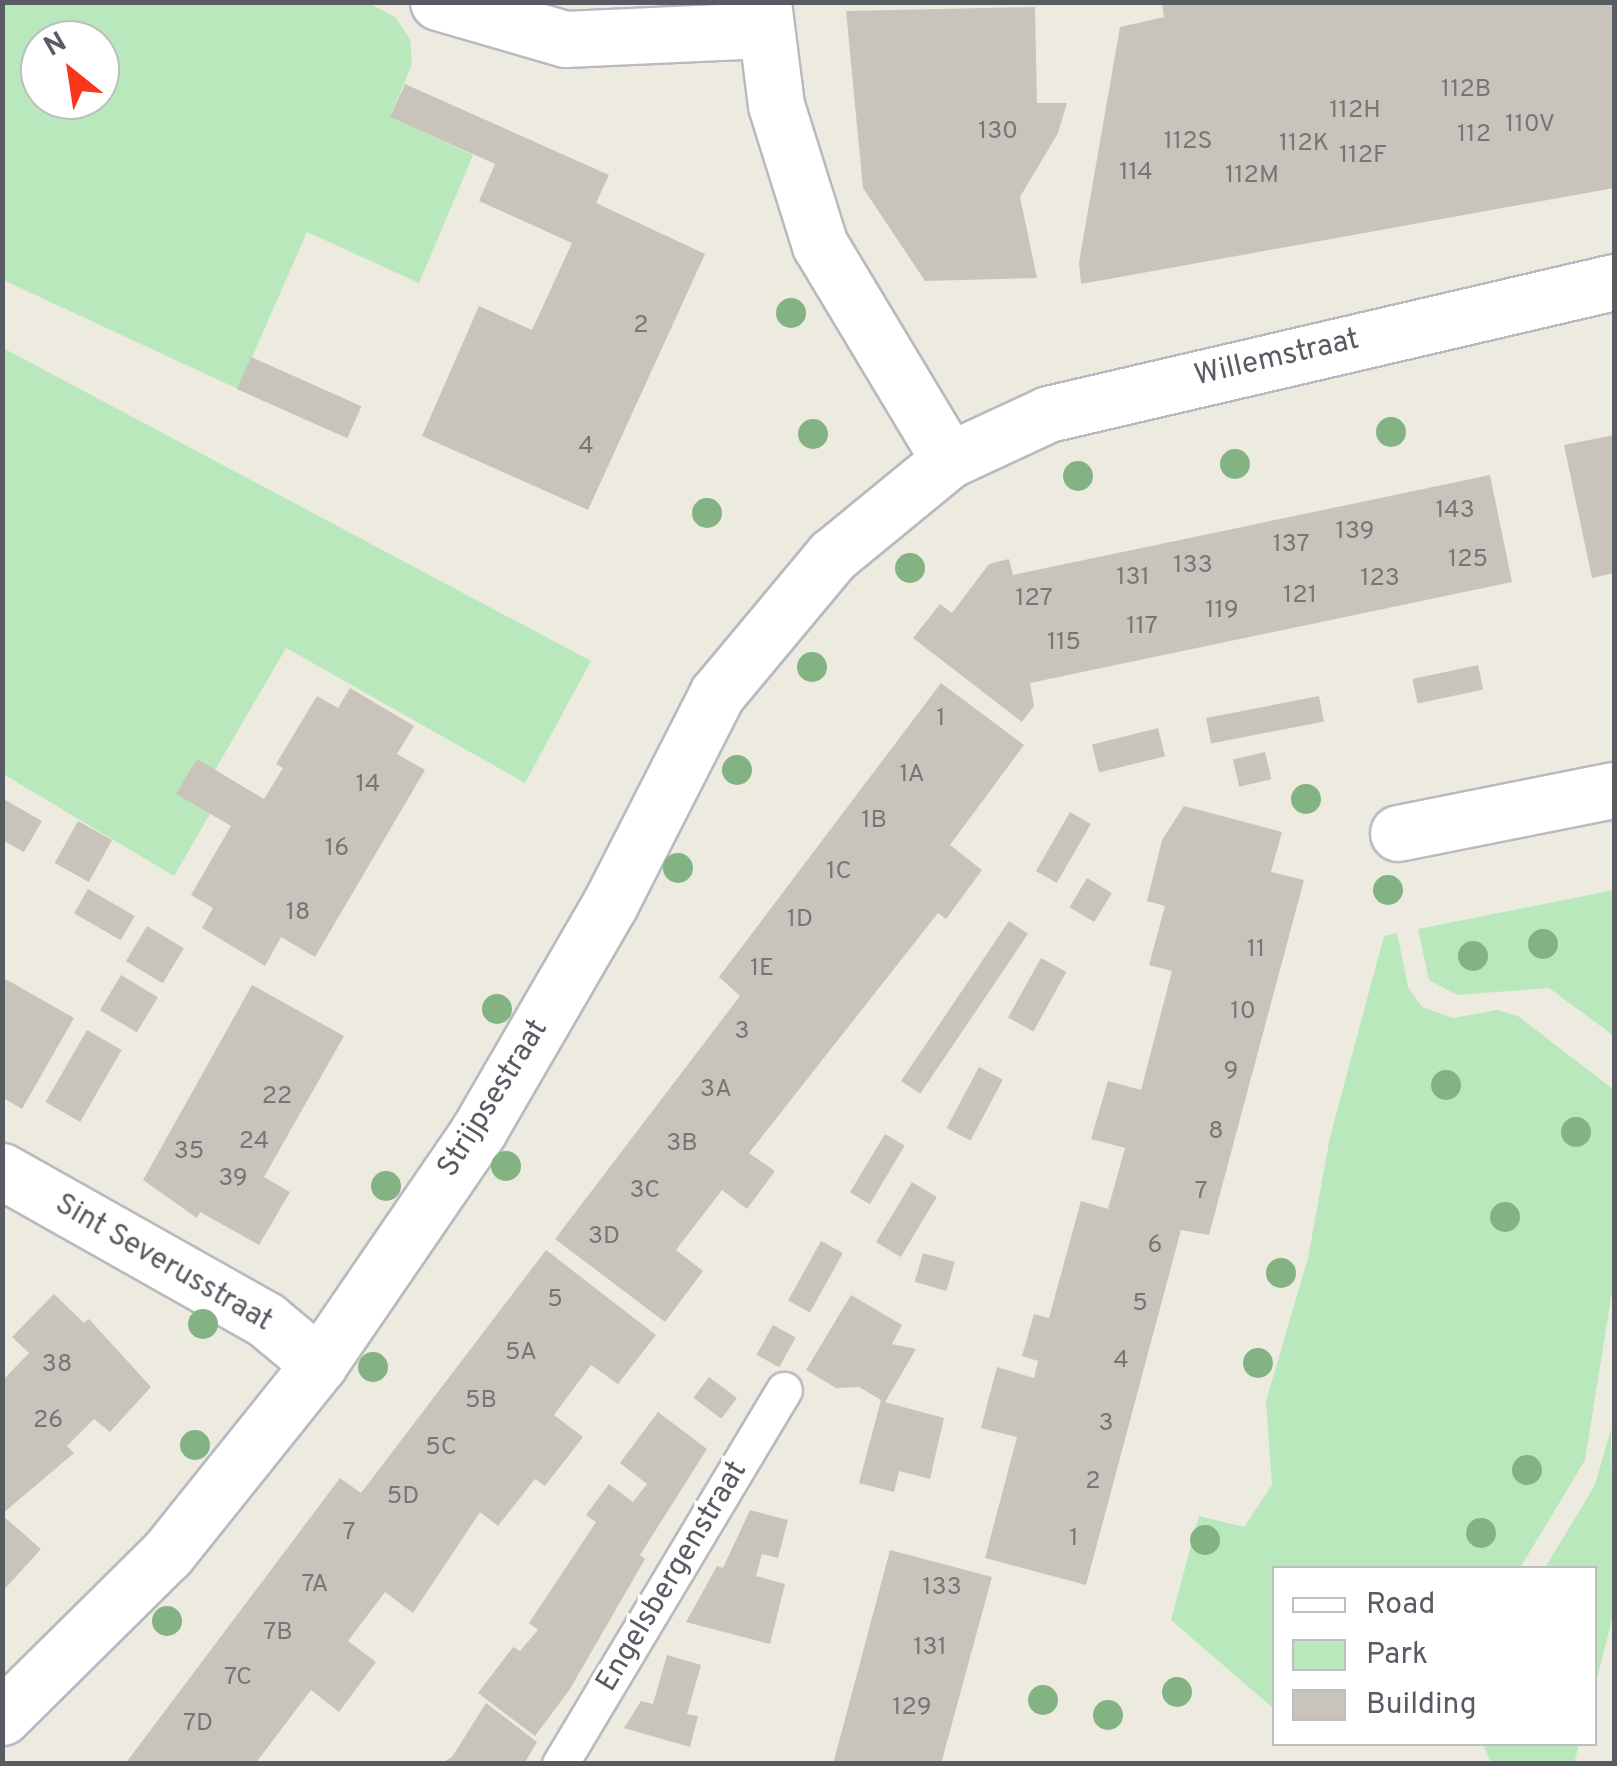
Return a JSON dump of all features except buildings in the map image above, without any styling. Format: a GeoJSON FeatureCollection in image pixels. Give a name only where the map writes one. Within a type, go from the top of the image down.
{"type":"FeatureCollection","features":[{"type":"Feature","properties":{"kind":"street"},"geometry":{"type":"LineString","coordinates":[[438,2],[564,40],[764,16],[776,105],[820,246],[948,460]]}},
{"type":"Feature","properties":{"kind":"street","name":"Willemstraat"},"geometry":{"type":"LineString","coordinates":[[948,460],[1096,400],[1614,282]]}},
{"type":"Feature","properties":{"kind":"street","name":"Strijpsestraat"},"geometry":{"type":"LineString","coordinates":[[2,1717],[167,1554],[318,1364],[479,1130],[610,904],[717,694],[832,556],[948,460]]}},
{"type":"Feature","properties":{"kind":"street"},"geometry":{"type":"LineString","coordinates":[[1398,833],[1614,790]]}},
{"type":"Feature","properties":{"kind":"street","name":"Sint Severusstraat"},"geometry":{"type":"LineString","coordinates":[[2,1171],[266,1320],[318,1364]]}},
{"type":"Feature","properties":{"kind":"lane","name":"Engelsbergenstraat"},"geometry":{"type":"LineString","coordinates":[[560,1764],[784,1390]]}},
{"type":"Feature","properties":{"kind":"green space"},"geometry":{"type":"Polygon","coordinates":[[[367,2],[395,17],[410,39],[412,64],[390,117],[473,155],[419,283],[307,232],[238,389],[3,280],[2,3],[367,2]]]}},
{"type":"Feature","properties":{"kind":"green space"},"geometry":{"type":"Polygon","coordinates":[[[3,348],[591,661],[525,783],[286,648],[215,770],[177,794],[210,814],[174,876],[3,774],[3,348]]]}},
{"type":"Feature","properties":{"kind":"green space"},"geometry":{"type":"Polygon","coordinates":[[[1614,890],[1614,1036],[1549,988],[1457,995],[1429,980],[1418,929],[1614,890]]]}},
{"type":"Feature","properties":{"kind":"green space"},"geometry":{"type":"Polygon","coordinates":[[[1397,933],[1408,987],[1422,1007],[1453,1018],[1497,1010],[1518,1016],[1614,1090],[1614,1279],[1585,1460],[1521,1566],[1272,1566],[1272,1707],[1171,1620],[1199,1516],[1244,1527],[1272,1485],[1266,1401],[1308,1258],[1330,1137],[1384,936],[1397,933]]]}},
{"type":"Feature","properties":{"kind":"green space"},"geometry":{"type":"Polygon","coordinates":[[[1611,1429],[1614,1611],[1597,1679],[1597,1566],[1546,1566],[1595,1485],[1611,1429]]]}},
{"type":"Feature","properties":{"kind":"green space"},"geometry":{"type":"Polygon","coordinates":[[[1484,1746],[1578,1746],[1574,1764],[1491,1763],[1484,1746]]]}}]}
